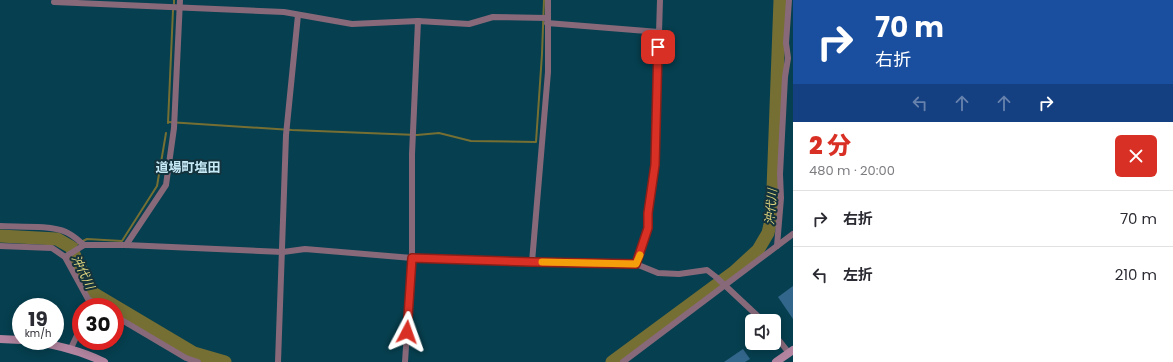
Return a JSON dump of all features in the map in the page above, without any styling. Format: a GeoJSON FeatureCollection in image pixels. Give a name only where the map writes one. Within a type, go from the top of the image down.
{"type":"FeatureCollection","features":[{"type":"Feature","properties":{"kind":"main road"},"geometry":{"type":"LineString","coordinates":[[0,338],[12,339]]}},
{"type":"Feature","properties":{"kind":"main road"},"geometry":{"type":"LineString","coordinates":[[64,346],[104,362]]}},
{"type":"Feature","properties":{"kind":"main road"},"geometry":{"type":"LineString","coordinates":[[776,362],[791,352]]}},
{"type":"Feature","properties":{"kind":"street"},"geometry":{"type":"LineString","coordinates":[[126,245],[166,185],[174,128],[180,0]]}},
{"type":"Feature","properties":{"kind":"street"},"geometry":{"type":"LineString","coordinates":[[532,262],[548,72],[548,0]]}},
{"type":"Feature","properties":{"kind":"street"},"geometry":{"type":"LineString","coordinates":[[636,264],[648,228],[648,213],[655,165],[660,0]]}},
{"type":"Feature","properties":{"kind":"street"},"geometry":{"type":"LineString","coordinates":[[777,246],[782,198],[780,174],[788,58],[786,43],[789,0]]}},
{"type":"Feature","properties":{"kind":"street"},"geometry":{"type":"LineString","coordinates":[[54,2],[180,9],[284,12],[352,24],[418,21],[469,24],[493,17],[547,20],[659,32]]}},
{"type":"Feature","properties":{"kind":"street"},"geometry":{"type":"LineString","coordinates":[[278,362],[286,135],[298,15]]}},
{"type":"Feature","properties":{"kind":"street"},"geometry":{"type":"LineString","coordinates":[[405,362],[412,258],[412,154],[418,21]]}},
{"type":"Feature","properties":{"kind":"street"},"geometry":{"type":"LineString","coordinates":[[0,226],[56,229],[66,231],[84,245]]}},
{"type":"Feature","properties":{"kind":"street"},"geometry":{"type":"LineString","coordinates":[[623,362],[793,234]]}},
{"type":"Feature","properties":{"kind":"street"},"geometry":{"type":"LineString","coordinates":[[65,257],[84,245],[126,245],[283,252],[305,250],[412,258],[636,264],[658,273],[679,274],[707,270],[755,314]]}},
{"type":"Feature","properties":{"kind":"street"},"geometry":{"type":"LineString","coordinates":[[0,246],[52,248],[65,257],[87,298]]}},
{"type":"Feature","properties":{"kind":"street"},"geometry":{"type":"LineString","coordinates":[[124,321],[186,358],[198,362]]}},
{"type":"Feature","properties":{"kind":"street"},"geometry":{"type":"LineString","coordinates":[[781,341],[791,352]]}},
{"type":"Feature","properties":{"kind":"building"},"geometry":{"type":"Polygon","coordinates":[[[793,286],[793,319],[778,297],[793,286]]]}},
{"type":"Feature","properties":{"kind":"building"},"geometry":{"type":"Polygon","coordinates":[[[743,349],[750,359],[745,362],[724,362],[743,349]]]}},
{"type":"Feature","properties":{"kind":"waterway"},"geometry":{"type":"LineString","coordinates":[[168,122],[292,130],[417,135],[439,133],[471,141],[536,142],[544,0]]}},
{"type":"Feature","properties":{"kind":"waterway","name":"沖代川"},"geometry":{"type":"LineString","coordinates":[[612,362],[734,272],[758,250],[768,233],[772,216],[780,0]]}},
{"type":"Feature","properties":{"kind":"waterway"},"geometry":{"type":"LineString","coordinates":[[168,123],[173,10]]}},
{"type":"Feature","properties":{"kind":"waterway"},"geometry":{"type":"LineString","coordinates":[[71,247],[87,239],[122,241],[157,186],[166,133]]}},
{"type":"Feature","properties":{"kind":"waterway","name":"沖代川"},"geometry":{"type":"LineString","coordinates":[[0,236],[57,239],[71,247],[84,277],[93,293],[194,353],[225,362]]}},
{"type":"Feature","properties":{"kind":"slow traffic"},"geometry":{"type":"LineString","coordinates":[[542,262],[636,264],[640,255]]}},
{"type":"Feature","properties":{"kind":"district","name":"道場町塩田"},"geometry":{"type":"Point","coordinates":[188,167]}},
{"type":"Feature","properties":{"kind":"route"},"geometry":{"type":"LineString","coordinates":[[407,332],[412,258],[636,264],[648,228],[648,213],[655,165],[658,47]]}}]}
